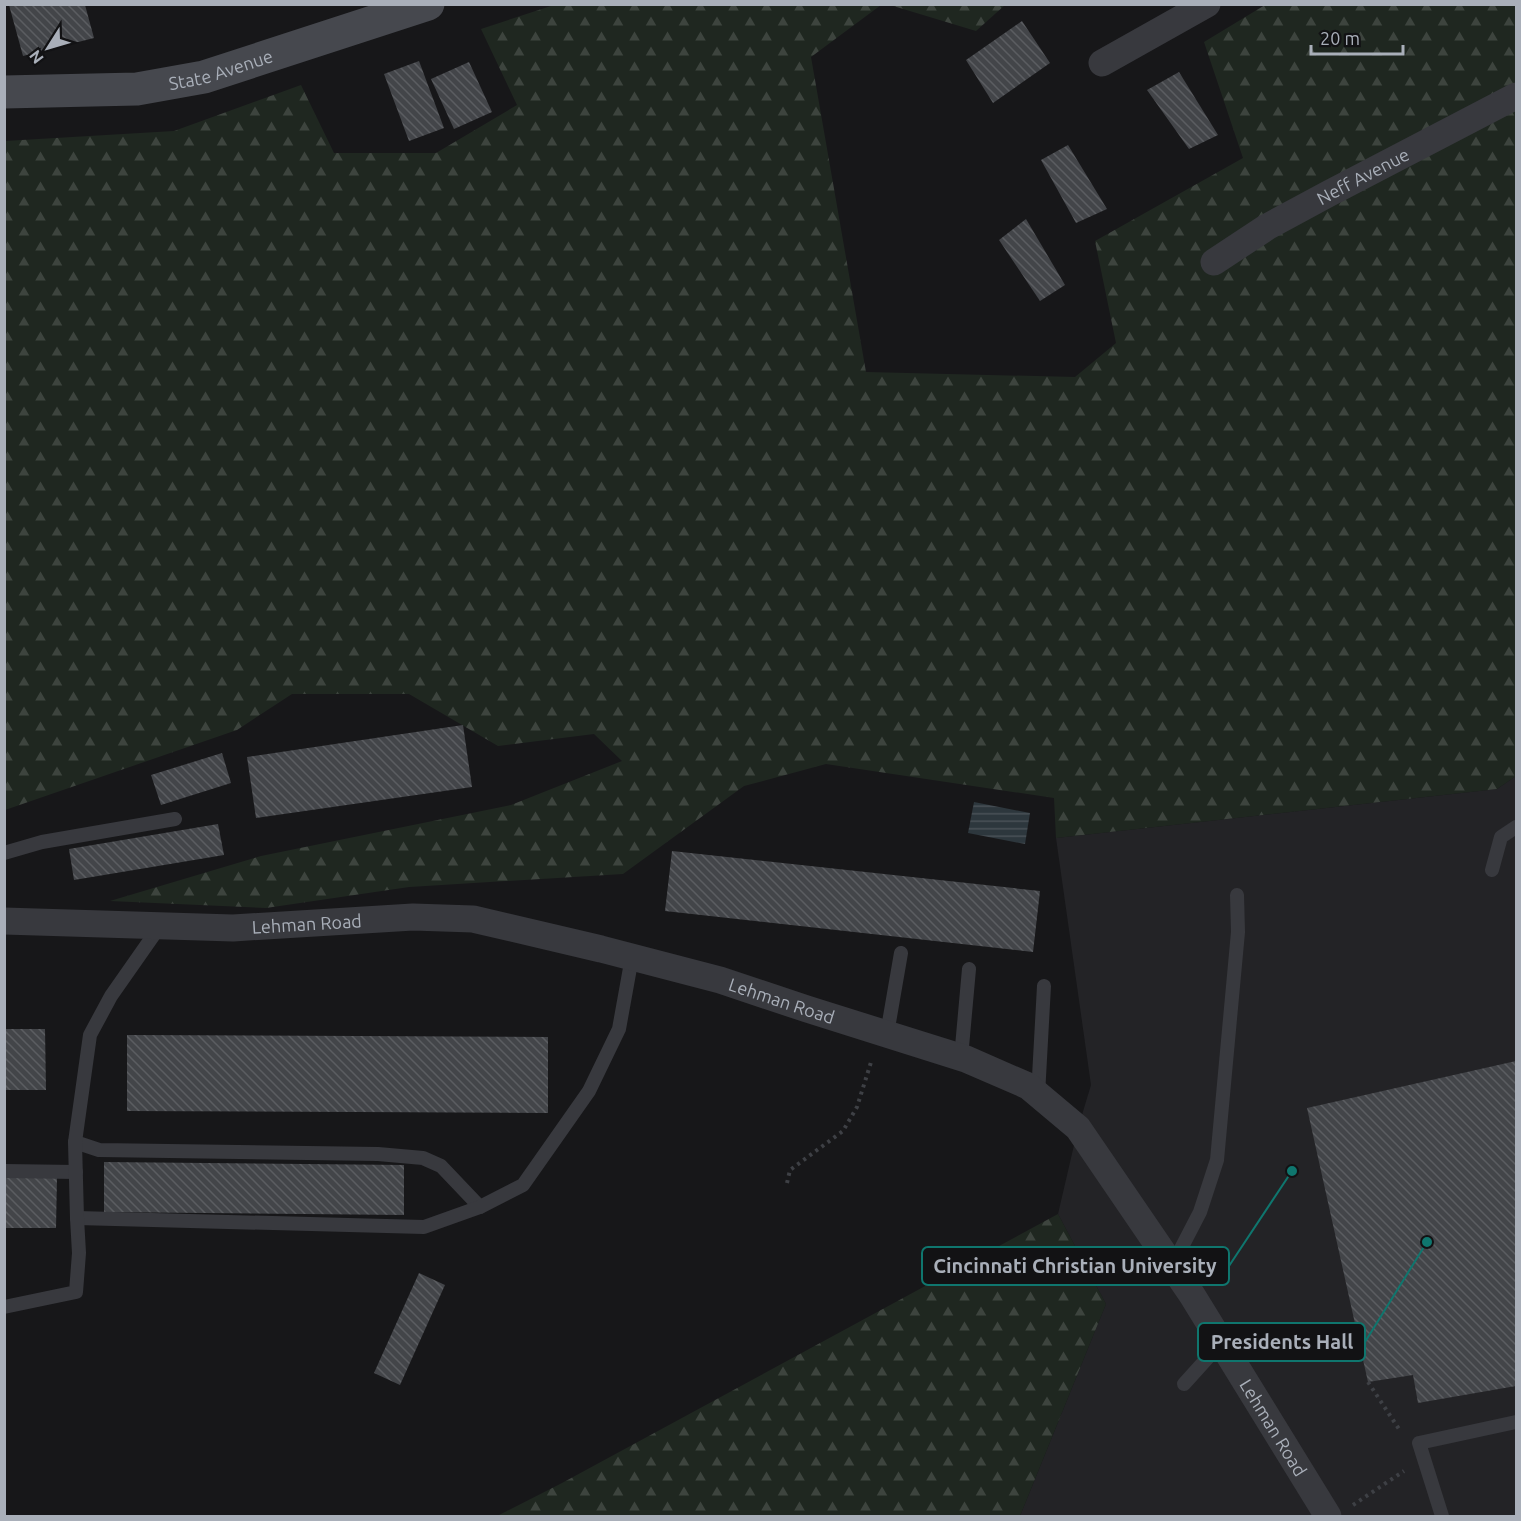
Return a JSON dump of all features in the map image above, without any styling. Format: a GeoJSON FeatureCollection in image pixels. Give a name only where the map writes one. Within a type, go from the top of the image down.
{"type":"FeatureCollection","features":[{"type":"Feature","properties":{"kind":"main road","name":"State Avenue"},"geometry":{"type":"LineString","coordinates":[[4,92],[137,89],[204,77],[428,4]]}},
{"type":"Feature","properties":{"kind":"street"},"geometry":{"type":"LineString","coordinates":[[1102,63],[1207,4]]}},
{"type":"Feature","properties":{"kind":"street","name":"Neff Avenue"},"geometry":{"type":"LineString","coordinates":[[1214,262],[1267,227],[1516,96]]}},
{"type":"Feature","properties":{"kind":"street","name":"Lehman Road"},"geometry":{"type":"LineString","coordinates":[[4,921],[233,928],[413,917],[473,919],[720,980],[961,1058],[1028,1086],[1078,1128],[1172,1266],[1221,1343],[1338,1512]]}},
{"type":"Feature","properties":{"kind":"lane"},"geometry":{"type":"LineString","coordinates":[[4,854],[42,842],[175,819]]}},
{"type":"Feature","properties":{"kind":"lane"},"geometry":{"type":"LineString","coordinates":[[1492,870],[1501,837],[1516,827]]}},
{"type":"Feature","properties":{"kind":"lane"},"geometry":{"type":"LineString","coordinates":[[1172,1266],[1200,1212],[1217,1160],[1238,932],[1237,896]]}},
{"type":"Feature","properties":{"kind":"lane"},"geometry":{"type":"LineString","coordinates":[[4,1307],[76,1292],[80,1253],[75,1142],[90,1035],[111,996],[160,926]]}},
{"type":"Feature","properties":{"kind":"lane"},"geometry":{"type":"LineString","coordinates":[[883,1033],[901,953]]}},
{"type":"Feature","properties":{"kind":"lane"},"geometry":{"type":"LineString","coordinates":[[77,1218],[424,1227],[480,1207],[523,1185],[589,1091],[619,1029],[632,957]]}},
{"type":"Feature","properties":{"kind":"lane"},"geometry":{"type":"LineString","coordinates":[[961,1058],[969,969]]}},
{"type":"Feature","properties":{"kind":"lane"},"geometry":{"type":"LineString","coordinates":[[1038,1095],[1044,986]]}},
{"type":"Feature","properties":{"kind":"lane"},"geometry":{"type":"LineString","coordinates":[[75,1142],[99,1150],[378,1154],[423,1158],[441,1166],[480,1207]]}},
{"type":"Feature","properties":{"kind":"lane"},"geometry":{"type":"LineString","coordinates":[[4,1172],[76,1172]]}},
{"type":"Feature","properties":{"kind":"lane"},"geometry":{"type":"LineString","coordinates":[[1184,1384],[1221,1343]]}},
{"type":"Feature","properties":{"kind":"lane"},"geometry":{"type":"LineString","coordinates":[[1443,1516],[1419,1443],[1516,1422]]}},
{"type":"Feature","properties":{"kind":"path"},"geometry":{"type":"LineString","coordinates":[[787,1183],[790,1170],[843,1131],[857,1107],[883,1033]]}},
{"type":"Feature","properties":{"kind":"path"},"geometry":{"type":"LineString","coordinates":[[1368,1382],[1407,1441]]}},
{"type":"Feature","properties":{"kind":"path"},"geometry":{"type":"LineString","coordinates":[[1338,1512],[1411,1466]]}},
{"type":"Feature","properties":{"kind":"shaded area"},"geometry":{"type":"Polygon","coordinates":[[[1516,776],[1516,1516],[1020,1516],[1106,1304],[1058,1214],[1078,1128],[1091,1085],[1056,838],[1497,789],[1516,776]]]}},
{"type":"Feature","properties":{"kind":"shaded area"},"geometry":{"type":"Polygon","coordinates":[[[974,802],[1030,813],[1025,844],[968,833],[974,802]]]}},
{"type":"Feature","properties":{"kind":"green space"},"geometry":{"type":"Polygon","coordinates":[[[554,5],[881,5],[811,57],[866,372],[1075,377],[1116,343],[1095,241],[1243,158],[1204,42],[1265,5],[1516,5],[1516,776],[1497,789],[1056,838],[1054,798],[826,764],[744,786],[623,874],[409,887],[266,908],[110,901],[261,856],[511,805],[622,761],[594,734],[498,746],[409,694],[292,694],[237,730],[5,810],[5,141],[174,131],[301,85],[334,153],[436,153],[517,105],[481,29],[554,5]]]}},
{"type":"Feature","properties":{"kind":"green space"},"geometry":{"type":"Polygon","coordinates":[[[890,5],[1005,5],[976,31],[890,5]]]}},
{"type":"Feature","properties":{"kind":"green space"},"geometry":{"type":"Polygon","coordinates":[[[1058,1214],[1106,1304],[1020,1516],[497,1516],[562,1483],[1058,1214]]]}},
{"type":"Feature","properties":{"kind":"building"},"geometry":{"type":"Polygon","coordinates":[[[9,5],[85,5],[94,38],[23,56],[9,5]]]}},
{"type":"Feature","properties":{"kind":"building"},"geometry":{"type":"Polygon","coordinates":[[[1022,21],[1050,63],[993,103],[966,60],[1022,21]]]}},
{"type":"Feature","properties":{"kind":"building"},"geometry":{"type":"Polygon","coordinates":[[[419,61],[444,128],[409,141],[384,74],[419,61]]]}},
{"type":"Feature","properties":{"kind":"building"},"geometry":{"type":"Polygon","coordinates":[[[469,62],[492,112],[454,129],[431,79],[469,62]]]}},
{"type":"Feature","properties":{"kind":"building"},"geometry":{"type":"Polygon","coordinates":[[[1179,72],[1218,135],[1189,149],[1147,90],[1179,72]]]}},
{"type":"Feature","properties":{"kind":"building"},"geometry":{"type":"Polygon","coordinates":[[[1068,145],[1107,209],[1076,223],[1041,160],[1068,145]]]}},
{"type":"Feature","properties":{"kind":"building"},"geometry":{"type":"Polygon","coordinates":[[[1026,219],[1065,285],[1040,301],[999,240],[1026,219]]]}},
{"type":"Feature","properties":{"kind":"building"},"geometry":{"type":"Polygon","coordinates":[[[463,725],[472,787],[256,818],[247,757],[463,725]]]}},
{"type":"Feature","properties":{"kind":"building"},"geometry":{"type":"Polygon","coordinates":[[[222,753],[231,783],[161,805],[151,775],[222,753]]]}},
{"type":"Feature","properties":{"kind":"building"},"geometry":{"type":"Polygon","coordinates":[[[218,824],[224,855],[74,880],[69,849],[218,824]]]}},
{"type":"Feature","properties":{"kind":"building"},"geometry":{"type":"Polygon","coordinates":[[[672,851],[1040,891],[1033,952],[665,911],[672,851]]]}},
{"type":"Feature","properties":{"kind":"building"},"geometry":{"type":"Polygon","coordinates":[[[4,1029],[45,1029],[46,1090],[4,1090],[4,1029]]]}},
{"type":"Feature","properties":{"kind":"building"},"geometry":{"type":"Polygon","coordinates":[[[127,1035],[548,1037],[548,1113],[127,1111],[127,1035]]]}},
{"type":"Feature","properties":{"kind":"building"},"geometry":{"type":"Polygon","coordinates":[[[1516,1061],[1516,1386],[1418,1403],[1413,1375],[1368,1382],[1307,1108],[1516,1061]]]}},
{"type":"Feature","properties":{"kind":"building"},"geometry":{"type":"Polygon","coordinates":[[[104,1162],[404,1165],[404,1215],[104,1212],[104,1162]]]}},
{"type":"Feature","properties":{"kind":"building"},"geometry":{"type":"Polygon","coordinates":[[[4,1177],[57,1177],[56,1228],[4,1228],[4,1177]]]}},
{"type":"Feature","properties":{"kind":"building"},"geometry":{"type":"Polygon","coordinates":[[[419,1273],[445,1285],[400,1385],[374,1373],[419,1273]]]}},
{"type":"Feature","properties":{"kind":"place","name":"Cincinnati Christian University"},"geometry":{"type":"Point","coordinates":[1292,1171]}},
{"type":"Feature","properties":{"kind":"place","name":"Presidents Hall"},"geometry":{"type":"Point","coordinates":[1427,1242]}}]}
